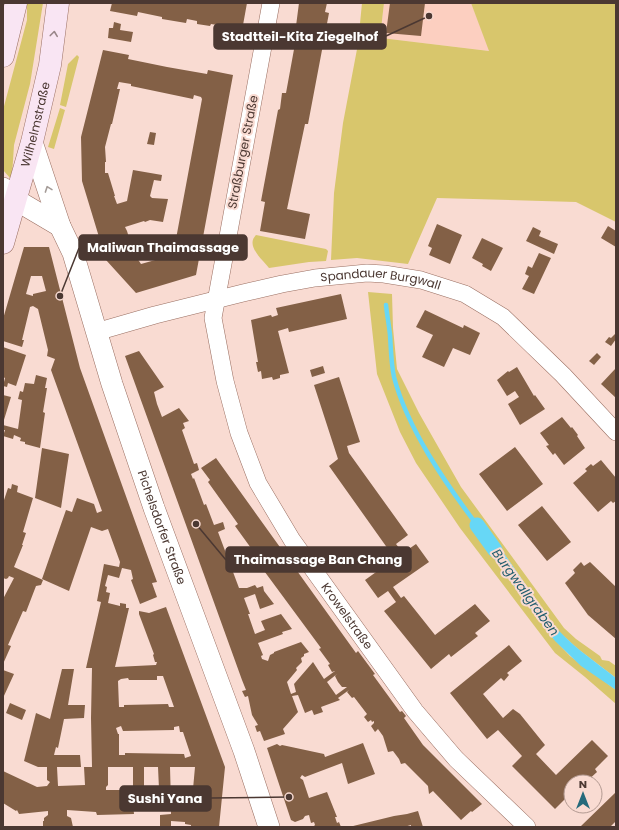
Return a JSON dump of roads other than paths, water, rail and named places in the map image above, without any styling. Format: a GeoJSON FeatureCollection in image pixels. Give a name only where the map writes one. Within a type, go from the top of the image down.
{"type":"FeatureCollection","features":[{"type":"Feature","properties":{"kind":"main road"},"geometry":{"type":"LineString","coordinates":[[3,56],[16,3]]}},
{"type":"Feature","properties":{"kind":"main road","name":"Wilhelmstraße"},"geometry":{"type":"LineString","coordinates":[[3,243],[10,194],[32,142],[50,65],[58,3]]}},
{"type":"Feature","properties":{"kind":"street","name":"Straßburger Straße"},"geometry":{"type":"LineString","coordinates":[[215,300],[271,3]]}},
{"type":"Feature","properties":{"kind":"street","name":"Pichelsdorfer Straße"},"geometry":{"type":"LineString","coordinates":[[32,142],[60,226],[73,253],[115,392],[154,508],[244,751],[269,827]]}},
{"type":"Feature","properties":{"kind":"street"},"geometry":{"type":"LineString","coordinates":[[10,194],[60,226]]}},
{"type":"Feature","properties":{"kind":"street","name":"Spandauer Burgwall"},"geometry":{"type":"LineString","coordinates":[[96,332],[215,300],[282,284],[315,278],[367,273],[421,280],[465,294],[503,317],[564,375],[616,432]]}},
{"type":"Feature","properties":{"kind":"street","name":"Krowelstraße"},"geometry":{"type":"LineString","coordinates":[[215,300],[213,318],[225,381],[239,432],[258,483],[292,540],[415,711],[456,759],[526,827]]}},
{"type":"Feature","properties":{"kind":"water"},"geometry":{"type":"Polygon","coordinates":[[[484,524],[550,621],[573,644],[616,678],[616,690],[581,666],[555,641],[482,542],[484,524]]]}},
{"type":"Feature","properties":{"kind":"waterway"},"geometry":{"type":"LineString","coordinates":[[386,305],[394,377],[408,416],[441,474],[477,525]]}},
{"type":"Feature","properties":{"kind":"waterway","name":"Burgwallgraben"},"geometry":{"type":"LineString","coordinates":[[477,525],[495,550]]}},
{"type":"Feature","properties":{"kind":"place","name":"Stadtteil-Kita Ziegelhof"},"geometry":{"type":"Point","coordinates":[429,16]}},
{"type":"Feature","properties":{"kind":"place","name":"Maliwan Thaimassage"},"geometry":{"type":"Point","coordinates":[60,296]}},
{"type":"Feature","properties":{"kind":"place","name":"Thaimassage Ban Chang"},"geometry":{"type":"Point","coordinates":[196,524]}},
{"type":"Feature","properties":{"kind":"place","name":"Sushi Yana"},"geometry":{"type":"Point","coordinates":[289,797]}}]}
